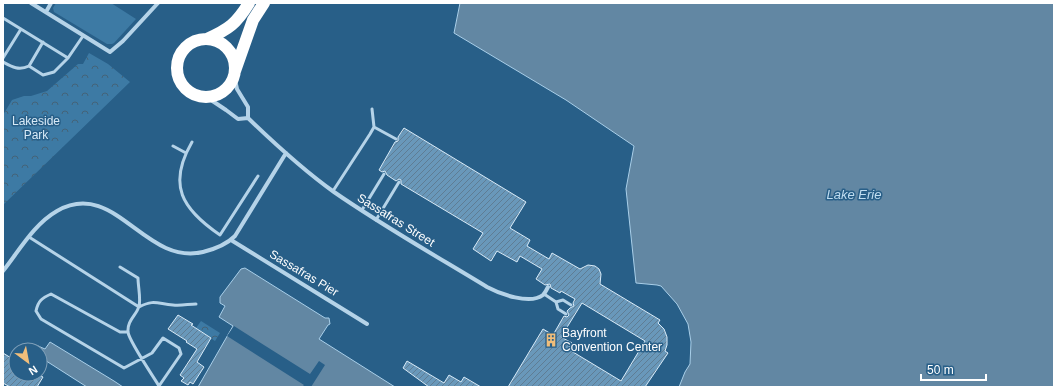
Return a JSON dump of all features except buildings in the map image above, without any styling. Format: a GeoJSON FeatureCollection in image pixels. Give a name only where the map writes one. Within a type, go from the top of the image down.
{"type":"FeatureCollection","features":[{"type":"Feature","properties":{"kind":"highway"},"geometry":{"type":"LineString","coordinates":[[249,3],[237,21],[222,32],[192,42],[180,53],[176,68],[180,83],[185,90],[199,97],[208,98],[223,92],[229,87],[253,20],[264,3]]}},
{"type":"Feature","properties":{"kind":"highway"},"geometry":{"type":"LineString","coordinates":[[207,38],[222,43],[228,49],[235,64],[234,74]]}},
{"type":"Feature","properties":{"kind":"street"},"geometry":{"type":"LineString","coordinates":[[30,3],[110,52],[123,41],[158,3]]}},
{"type":"Feature","properties":{"kind":"street"},"geometry":{"type":"LineString","coordinates":[[46,12],[51,3]]}},
{"type":"Feature","properties":{"kind":"street"},"geometry":{"type":"LineString","coordinates":[[234,74],[237,89],[248,107],[248,118]]}},
{"type":"Feature","properties":{"kind":"street","name":"Sassafras Street"},"geometry":{"type":"LineString","coordinates":[[208,98],[238,119],[248,118],[286,153],[333,191],[376,220],[493,290],[503,294],[530,299],[544,294]]}},
{"type":"Feature","properties":{"kind":"street"},"geometry":{"type":"LineString","coordinates":[[3,271],[29,237],[46,219],[58,210],[68,206],[81,204],[91,204],[109,210],[167,250],[188,254],[212,250],[231,240],[239,230],[286,153]]}},
{"type":"Feature","properties":{"kind":"street","name":"Sassafras Pier"},"geometry":{"type":"LineString","coordinates":[[231,240],[367,324]]}},
{"type":"Feature","properties":{"kind":"street"},"geometry":{"type":"LineString","coordinates":[[544,294],[548,287]]}},
{"type":"Feature","properties":{"kind":"lane"},"geometry":{"type":"LineString","coordinates":[[3,18],[68,58]]}},
{"type":"Feature","properties":{"kind":"lane"},"geometry":{"type":"LineString","coordinates":[[3,58],[21,29]]}},
{"type":"Feature","properties":{"kind":"lane"},"geometry":{"type":"LineString","coordinates":[[29,66],[43,75],[54,72],[68,58],[84,36]]}},
{"type":"Feature","properties":{"kind":"lane"},"geometry":{"type":"LineString","coordinates":[[3,62],[16,68],[23,69],[29,66],[43,42]]}},
{"type":"Feature","properties":{"kind":"lane"},"geometry":{"type":"LineString","coordinates":[[3,47],[8,50]]}},
{"type":"Feature","properties":{"kind":"lane"},"geometry":{"type":"LineString","coordinates":[[333,191],[374,127],[372,109]]}},
{"type":"Feature","properties":{"kind":"lane"},"geometry":{"type":"LineString","coordinates":[[374,127],[396,139]]}},
{"type":"Feature","properties":{"kind":"lane"},"geometry":{"type":"LineString","coordinates":[[192,142],[186,153],[180,171],[181,190],[188,208],[200,220],[220,235],[258,176]]}},
{"type":"Feature","properties":{"kind":"lane"},"geometry":{"type":"LineString","coordinates":[[174,146],[186,153]]}},
{"type":"Feature","properties":{"kind":"lane"},"geometry":{"type":"LineString","coordinates":[[362,210],[384,174]]}},
{"type":"Feature","properties":{"kind":"lane"},"geometry":{"type":"LineString","coordinates":[[376,220],[399,182]]}},
{"type":"Feature","properties":{"kind":"lane"},"geometry":{"type":"LineString","coordinates":[[29,237],[139,307]]}},
{"type":"Feature","properties":{"kind":"lane"},"geometry":{"type":"LineString","coordinates":[[120,266],[138,278],[139,307]]}},
{"type":"Feature","properties":{"kind":"lane"},"geometry":{"type":"LineString","coordinates":[[128,332],[120,332],[51,294],[42,297],[36,311],[41,319],[124,368],[142,359],[152,353],[163,338],[179,348],[181,354],[159,386],[142,359],[128,332],[130,319],[139,307],[146,303],[155,302],[173,305],[196,304]]}},
{"type":"Feature","properties":{"kind":"lane"},"geometry":{"type":"LineString","coordinates":[[544,294],[556,302],[558,309],[566,314]]}},
{"type":"Feature","properties":{"kind":"lane"},"geometry":{"type":"LineString","coordinates":[[556,302],[563,300],[571,305]]}},
{"type":"Feature","properties":{"kind":"green space"},"geometry":{"type":"Polygon","coordinates":[[[56,3],[111,3],[136,19],[114,43],[107,44],[54,12],[53,8],[56,3]]]}},
{"type":"Feature","properties":{"kind":"green space","name":"Lakeside Park"},"geometry":{"type":"Polygon","coordinates":[[[89,53],[108,64],[130,82],[3,205],[3,115],[12,100],[47,91],[78,64],[83,64],[89,53]]]}},
{"type":"Feature","properties":{"kind":"green space"},"geometry":{"type":"Polygon","coordinates":[[[201,321],[220,333],[215,341],[196,328],[201,321]]]}},
{"type":"Feature","properties":{"kind":"water","name":"Lake Erie"},"geometry":{"type":"Polygon","coordinates":[[[460,3],[1054,3],[1054,387],[679,387],[690,364],[691,342],[688,324],[677,304],[661,286],[636,283],[626,189],[634,146],[566,100],[454,33],[460,3]]]}},
{"type":"Feature","properties":{"kind":"water"},"geometry":{"type":"Polygon","coordinates":[[[245,268],[325,318],[329,318],[330,324],[319,339],[395,387],[198,387],[233,326],[219,317],[225,306],[220,303],[220,297],[241,269],[245,268]]]}},
{"type":"Feature","properties":{"kind":"water"},"geometry":{"type":"Polygon","coordinates":[[[50,342],[123,387],[87,387],[48,362],[48,345],[50,342]]]}},
{"type":"Feature","properties":{"kind":"pier"},"geometry":{"type":"Polygon","coordinates":[[[234,326],[310,374],[319,361],[325,365],[311,387],[302,387],[304,385],[227,336],[234,326]]]}},
{"type":"Feature","properties":{"kind":"place","name":"Bayfront Convention Center"},"geometry":{"type":"Point","coordinates":[551,340]}}]}
